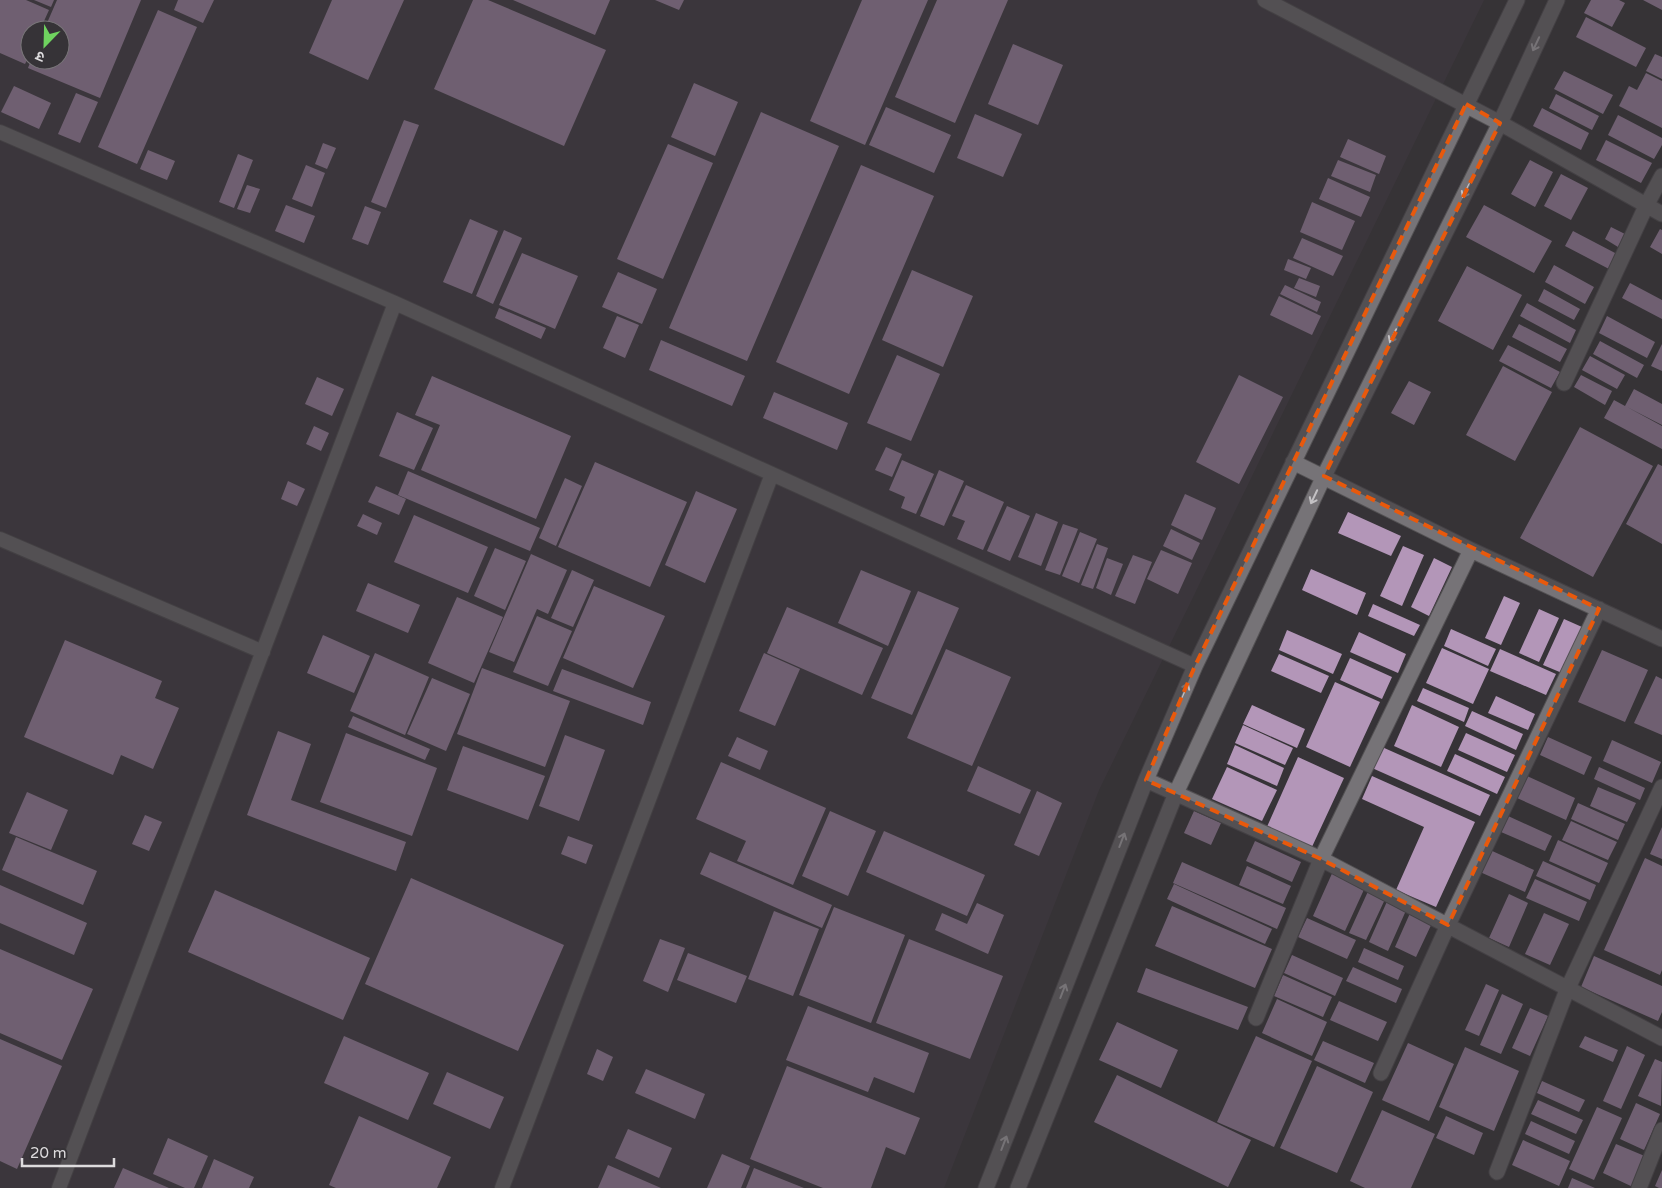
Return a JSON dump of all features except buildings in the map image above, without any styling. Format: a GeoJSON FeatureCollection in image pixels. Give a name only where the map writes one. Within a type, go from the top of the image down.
{"type":"FeatureCollection","features":[{"type":"Feature","properties":{"kind":"street"},"geometry":{"type":"LineString","coordinates":[[1265,0],[1466,104],[1662,214]]}},
{"type":"Feature","properties":{"kind":"street"},"geometry":{"type":"LineString","coordinates":[[986,1188],[1146,780],[1196,666],[1517,0]]}},
{"type":"Feature","properties":{"kind":"street"},"geometry":{"type":"LineString","coordinates":[[1018,1188],[1176,793],[1324,476],[1500,123],[1557,0]]}},
{"type":"Feature","properties":{"kind":"street"},"geometry":{"type":"LineString","coordinates":[[1564,383],[1647,204],[1662,176]]}},
{"type":"Feature","properties":{"kind":"street"},"geometry":{"type":"LineString","coordinates":[[1293,462],[1470,550],[1662,639]]}},
{"type":"Feature","properties":{"kind":"street"},"geometry":{"type":"LineString","coordinates":[[1256,1018],[1321,860],[1470,550]]}},
{"type":"Feature","properties":{"kind":"street"},"geometry":{"type":"LineString","coordinates":[[1381,1073],[1448,925],[1599,609]]}},
{"type":"Feature","properties":{"kind":"street"},"geometry":{"type":"LineString","coordinates":[[1146,780],[1321,860],[1662,1038]]}},
{"type":"Feature","properties":{"kind":"street"},"geometry":{"type":"LineString","coordinates":[[1497,1172],[1567,990],[1662,787]]}},
{"type":"Feature","properties":{"kind":"street"},"geometry":{"type":"LineString","coordinates":[[1639,1188],[1662,1130]]}},
{"type":"Feature","properties":{"kind":"lane"},"geometry":{"type":"LineString","coordinates":[[0,132],[395,302],[1196,666]]}},
{"type":"Feature","properties":{"kind":"lane"},"geometry":{"type":"LineString","coordinates":[[59,1188],[395,302]]}},
{"type":"Feature","properties":{"kind":"lane"},"geometry":{"type":"LineString","coordinates":[[502,1188],[772,474]]}},
{"type":"Feature","properties":{"kind":"lane"},"geometry":{"type":"LineString","coordinates":[[0,539],[263,652]]}},
{"type":"Feature","properties":{"kind":"highlighted area"},"geometry":{"type":"Polygon","coordinates":[[[1466,104],[1500,123],[1324,476],[1599,609],[1448,925],[1321,859],[1146,780],[1195,666],[1466,104]]]}},
{"type":"Feature","properties":{"kind":"shaded area"},"geometry":{"type":"Polygon","coordinates":[[[0,0],[1484,0],[1099,790],[944,1188],[0,1188],[0,0]]]}}]}
